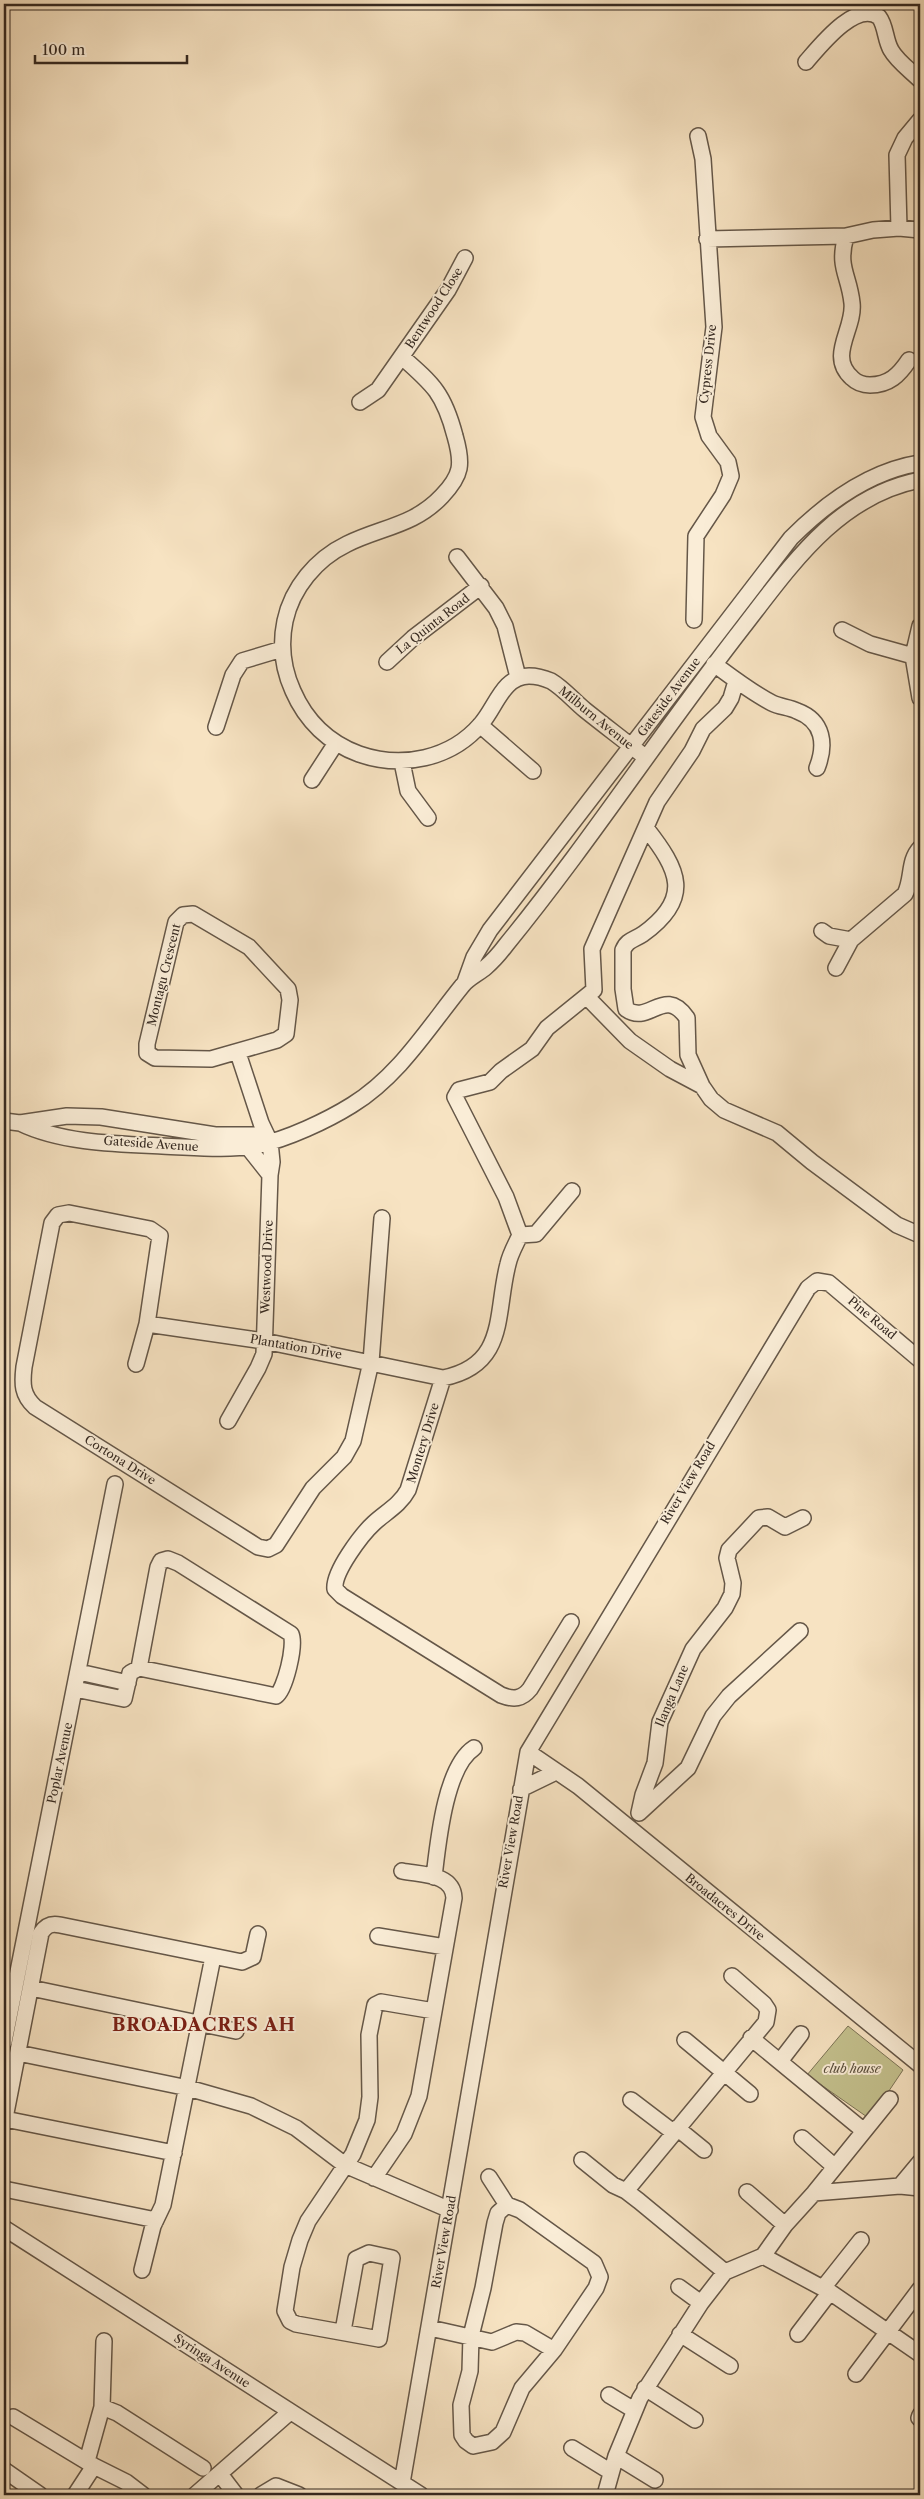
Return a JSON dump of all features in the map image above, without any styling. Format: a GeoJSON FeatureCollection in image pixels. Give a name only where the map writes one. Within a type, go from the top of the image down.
{"type":"FeatureCollection","features":[{"type":"Feature","properties":{"kind":"street"},"geometry":{"type":"LineString","coordinates":[[806,62],[848,13],[861,8],[868,9],[880,18],[891,51],[920,80]]}},
{"type":"Feature","properties":{"kind":"street"},"geometry":{"type":"LineString","coordinates":[[899,228],[897,156],[905,138],[920,120]]}},
{"type":"Feature","properties":{"kind":"street","name":"Cypress Drive"},"geometry":{"type":"LineString","coordinates":[[694,620],[696,536],[723,495],[731,476],[728,462],[709,436],[703,417],[714,327],[703,159],[698,136]]}},
{"type":"Feature","properties":{"kind":"street"},"geometry":{"type":"LineString","coordinates":[[707,239],[846,236],[873,230],[899,228],[920,230]]}},
{"type":"Feature","properties":{"kind":"street"},"geometry":{"type":"LineString","coordinates":[[846,236],[841,257],[851,296],[852,311],[842,349],[845,368],[857,382],[867,385],[879,384],[891,380],[900,373],[909,360]]}},
{"type":"Feature","properties":{"kind":"street","name":"Bentwood Close"},"geometry":{"type":"LineString","coordinates":[[360,402],[378,390],[448,290],[465,258]]}},
{"type":"Feature","properties":{"kind":"street","name":"Bentwood Close"},"geometry":{"type":"LineString","coordinates":[[282,649],[287,610],[301,582],[313,570],[328,556],[346,544],[421,515],[456,480],[460,471],[459,450],[444,400],[436,389],[402,357]]}},
{"type":"Feature","properties":{"kind":"street","name":"Gateside Avenue"},"geometry":{"type":"LineString","coordinates":[[465,982],[474,957],[490,930],[769,565],[810,518],[825,506],[862,483],[893,470],[920,463]]}},
{"type":"Feature","properties":{"kind":"street","name":"Gateside Avenue"},"geometry":{"type":"LineString","coordinates":[[4,1121],[20,1123],[43,1132],[98,1141],[197,1148],[247,1146],[329,1118],[354,1104],[376,1087],[420,1041],[465,982],[487,966],[508,943],[611,808],[645,757],[714,664],[794,561],[822,532],[856,505],[893,488],[920,480]]}},
{"type":"Feature","properties":{"kind":"street"},"geometry":{"type":"LineString","coordinates":[[216,727],[233,674],[242,662],[282,649],[287,675],[297,701],[315,725],[336,743],[370,758],[402,762],[417,761],[437,755],[454,746],[480,725],[509,682],[518,677],[505,626],[496,608],[457,557]]}},
{"type":"Feature","properties":{"kind":"street","name":"La Quinta Road"},"geometry":{"type":"LineString","coordinates":[[387,662],[412,638],[480,586]]}},
{"type":"Feature","properties":{"kind":"street"},"geometry":{"type":"LineString","coordinates":[[920,626],[913,656],[920,698]]}},
{"type":"Feature","properties":{"kind":"street"},"geometry":{"type":"LineString","coordinates":[[842,630],[870,644],[913,656]]}},
{"type":"Feature","properties":{"kind":"street"},"geometry":{"type":"LineString","coordinates":[[714,664],[736,681],[772,703],[797,710],[814,722],[820,730],[823,753],[817,768]]}},
{"type":"Feature","properties":{"kind":"street","name":"Milburn Avenue"},"geometry":{"type":"LineString","coordinates":[[518,677],[531,676],[552,682],[645,757]]}},
{"type":"Feature","properties":{"kind":"street"},"geometry":{"type":"LineString","coordinates":[[443,1378],[461,1375],[472,1369],[482,1359],[494,1338],[501,1314],[508,1262],[520,1235],[506,1197],[455,1097],[458,1090],[490,1082],[501,1071],[521,1059],[532,1049],[547,1028],[594,990],[591,960],[592,949],[656,802],[692,751],[703,729],[724,708],[731,698],[736,681]]}},
{"type":"Feature","properties":{"kind":"street"},"geometry":{"type":"LineString","coordinates":[[480,725],[533,771]]}},
{"type":"Feature","properties":{"kind":"street"},"geometry":{"type":"LineString","coordinates":[[312,780],[336,743]]}},
{"type":"Feature","properties":{"kind":"street"},"geometry":{"type":"LineString","coordinates":[[402,762],[408,791],[428,818]]}},
{"type":"Feature","properties":{"kind":"street"},"geometry":{"type":"LineString","coordinates":[[646,828],[664,850],[672,868],[676,894],[670,908],[656,923],[625,944],[623,950],[624,1000],[626,1009],[631,1012],[640,1013],[664,1004],[676,1006],[687,1018],[688,1055],[702,1086],[711,1099],[724,1110],[777,1133],[794,1150],[805,1154],[812,1162],[897,1225],[920,1235]]}},
{"type":"Feature","properties":{"kind":"street"},"geometry":{"type":"LineString","coordinates":[[836,968],[851,940],[906,894],[914,856],[920,848]]}},
{"type":"Feature","properties":{"kind":"street","name":"Montagu Crescent"},"geometry":{"type":"LineString","coordinates":[[193,914],[250,947],[288,989],[290,1000],[286,1034],[277,1040],[238,1052],[211,1060],[156,1058],[147,1053],[147,1044],[176,922],[183,915],[193,914]]}},
{"type":"Feature","properties":{"kind":"street"},"geometry":{"type":"LineString","coordinates":[[822,931],[829,936],[851,940]]}},
{"type":"Feature","properties":{"kind":"street"},"geometry":{"type":"LineString","coordinates":[[587,997],[630,1041],[670,1069],[702,1086]]}},
{"type":"Feature","properties":{"kind":"street"},"geometry":{"type":"LineString","coordinates":[[238,1052],[261,1123],[274,1138]]}},
{"type":"Feature","properties":{"kind":"street","name":"Gateside Avenue"},"geometry":{"type":"LineString","coordinates":[[20,1123],[67,1116],[101,1117],[215,1135],[274,1138]]}},
{"type":"Feature","properties":{"kind":"street","name":"Westwood Drive"},"geometry":{"type":"LineString","coordinates":[[228,1421],[263,1359],[270,1175],[274,1138]]}},
{"type":"Feature","properties":{"kind":"street"},"geometry":{"type":"LineString","coordinates":[[247,1146],[270,1175]]}},
{"type":"Feature","properties":{"kind":"street"},"geometry":{"type":"LineString","coordinates":[[520,1235],[536,1234],[572,1191]]}},
{"type":"Feature","properties":{"kind":"street","name":"Cortona Drive"},"geometry":{"type":"LineString","coordinates":[[136,1364],[147,1324],[160,1239],[158,1233],[150,1229],[69,1213],[58,1215],[52,1223],[50,1230],[24,1367],[24,1393],[35,1407],[263,1548],[272,1548],[280,1542],[314,1488],[349,1450],[371,1362],[382,1218]]}},
{"type":"Feature","properties":{"kind":"street","name":"Pine Road"},"geometry":{"type":"LineString","coordinates":[[821,1280],[835,1287],[920,1360]]}},
{"type":"Feature","properties":{"kind":"street","name":"River View Road"},"geometry":{"type":"LineString","coordinates":[[402,2483],[430,2328],[520,1789],[528,1752],[799,1298],[812,1284],[821,1280]]}},
{"type":"Feature","properties":{"kind":"street","name":"Plantation Drive"},"geometry":{"type":"LineString","coordinates":[[147,1324],[264,1341],[443,1378]]}},
{"type":"Feature","properties":{"kind":"street","name":"Montery Drive"},"geometry":{"type":"LineString","coordinates":[[443,1378],[408,1490],[398,1504],[366,1532],[336,1575],[335,1588],[342,1596],[390,1627],[495,1691],[511,1698],[524,1696],[530,1689],[570,1622]]}},
{"type":"Feature","properties":{"kind":"street","name":"Poplar Avenue"},"geometry":{"type":"LineString","coordinates":[[4,2042],[115,1484]]}},
{"type":"Feature","properties":{"kind":"street","name":"Ilanga Lane"},"geometry":{"type":"LineString","coordinates":[[630,1830],[639,1813],[643,1795],[655,1762],[659,1725],[690,1655],[728,1604],[733,1590],[727,1555],[731,1546],[755,1521],[768,1516],[785,1527],[803,1518]]}},
{"type":"Feature","properties":{"kind":"street"},"geometry":{"type":"LineString","coordinates":[[75,1689],[124,1699],[130,1673],[139,1668],[276,1696],[281,1690],[294,1648],[294,1639],[292,1634],[178,1563],[168,1559],[162,1561],[158,1567],[139,1668]]}},
{"type":"Feature","properties":{"kind":"street","name":"Ilanga Lane"},"geometry":{"type":"LineString","coordinates":[[639,1813],[688,1768],[711,1720],[724,1702],[800,1632]]}},
{"type":"Feature","properties":{"kind":"street"},"geometry":{"type":"LineString","coordinates":[[79,1672],[128,1683]]}},
{"type":"Feature","properties":{"kind":"street"},"geometry":{"type":"LineString","coordinates":[[434,1877],[449,1789],[460,1761],[474,1748]]}},
{"type":"Feature","properties":{"kind":"street","name":"Broadacres Drive"},"geometry":{"type":"LineString","coordinates":[[528,1752],[578,1786],[919,2062]]}},
{"type":"Feature","properties":{"kind":"street"},"geometry":{"type":"LineString","coordinates":[[520,1789],[556,1772]]}},
{"type":"Feature","properties":{"kind":"street"},"geometry":{"type":"LineString","coordinates":[[374,2178],[391,2156],[410,2119],[424,2073],[454,1892],[448,1882],[434,1877],[402,1871]]}},
{"type":"Feature","properties":{"kind":"street"},"geometry":{"type":"LineString","coordinates":[[174,2153],[4,2121],[42,1933],[51,1924],[242,1962],[250,1960],[255,1953],[258,1934]]}},
{"type":"Feature","properties":{"kind":"street"},"geometry":{"type":"LineString","coordinates":[[378,1936],[445,1947]]}},
{"type":"Feature","properties":{"kind":"street"},"geometry":{"type":"LineString","coordinates":[[142,2270],[150,2234],[163,2205],[213,1957]]}},
{"type":"Feature","properties":{"kind":"street"},"geometry":{"type":"LineString","coordinates":[[626,2191],[766,2022],[768,2010],[764,2004],[732,1976]]}},
{"type":"Feature","properties":{"kind":"street"},"geometry":{"type":"LineString","coordinates":[[31,1988],[236,2031]]}},
{"type":"Feature","properties":{"kind":"street"},"geometry":{"type":"LineString","coordinates":[[343,2331],[356,2259],[369,2253],[392,2258],[379,2338],[296,2324],[290,2321],[285,2311],[292,2267],[302,2233],[357,2146],[368,2116],[370,2079],[369,2034],[375,2005],[381,2002],[434,2011]]}},
{"type":"Feature","properties":{"kind":"street"},"geometry":{"type":"LineString","coordinates":[[781,2060],[801,2034]]}},
{"type":"Feature","properties":{"kind":"street"},"geometry":{"type":"LineString","coordinates":[[751,2038],[781,2060],[864,2131]]}},
{"type":"Feature","properties":{"kind":"street"},"geometry":{"type":"LineString","coordinates":[[684,2040],[750,2094]]}},
{"type":"Feature","properties":{"kind":"street"},"geometry":{"type":"LineString","coordinates":[[18,2053],[229,2098],[276,2117],[305,2134],[345,2165],[450,2210]]}},
{"type":"Feature","properties":{"kind":"street"},"geometry":{"type":"LineString","coordinates":[[632,2100],[704,2150]]}},
{"type":"Feature","properties":{"kind":"street"},"geometry":{"type":"LineString","coordinates":[[605,2495],[616,2456],[645,2388],[701,2303],[725,2272],[763,2256],[785,2225],[814,2193],[890,2100]]}},
{"type":"Feature","properties":{"kind":"street"},"geometry":{"type":"LineString","coordinates":[[802,2138],[835,2167]]}},
{"type":"Feature","properties":{"kind":"street"},"geometry":{"type":"LineString","coordinates":[[582,2160],[613,2185],[626,2191],[725,2272]]}},
{"type":"Feature","properties":{"kind":"street"},"geometry":{"type":"LineString","coordinates":[[900,2186],[920,2162]]}},
{"type":"Feature","properties":{"kind":"street"},"geometry":{"type":"LineString","coordinates":[[489,2177],[507,2205],[520,2210],[594,2264],[599,2271],[599,2282],[554,2350],[522,2388],[503,2432],[492,2442],[474,2446],[464,2438],[460,2425],[461,2405],[470,2371],[471,2336],[483,2288],[496,2217],[502,2208],[507,2205]]}},
{"type":"Feature","properties":{"kind":"street"},"geometry":{"type":"LineString","coordinates":[[814,2193],[900,2186],[920,2188]]}},
{"type":"Feature","properties":{"kind":"street"},"geometry":{"type":"LineString","coordinates":[[4,2189],[156,2220]]}},
{"type":"Feature","properties":{"kind":"street"},"geometry":{"type":"LineString","coordinates":[[747,2192],[785,2225]]}},
{"type":"Feature","properties":{"kind":"street","name":"Syringa Avenue"},"geometry":{"type":"LineString","coordinates":[[4,2228],[421,2495]]}},
{"type":"Feature","properties":{"kind":"street"},"geometry":{"type":"LineString","coordinates":[[798,2334],[861,2240]]}},
{"type":"Feature","properties":{"kind":"street"},"geometry":{"type":"LineString","coordinates":[[763,2256],[826,2290],[888,2330],[920,2354]]}},
{"type":"Feature","properties":{"kind":"street"},"geometry":{"type":"LineString","coordinates":[[678,2287],[701,2303]]}},
{"type":"Feature","properties":{"kind":"street"},"geometry":{"type":"LineString","coordinates":[[856,2374],[920,2289]]}},
{"type":"Feature","properties":{"kind":"street"},"geometry":{"type":"LineString","coordinates":[[430,2328],[492,2342],[508,2334],[520,2332],[530,2334],[554,2350]]}},
{"type":"Feature","properties":{"kind":"street"},"geometry":{"type":"LineString","coordinates":[[680,2334],[730,2366]]}},
{"type":"Feature","properties":{"kind":"street"},"geometry":{"type":"LineString","coordinates":[[74,2495],[90,2464],[102,2407],[104,2341]]}},
{"type":"Feature","properties":{"kind":"street"},"geometry":{"type":"LineString","coordinates":[[645,2388],[695,2420]]}},
{"type":"Feature","properties":{"kind":"street"},"geometry":{"type":"LineString","coordinates":[[609,2395],[634,2410]]}},
{"type":"Feature","properties":{"kind":"street"},"geometry":{"type":"LineString","coordinates":[[102,2407],[117,2413],[203,2468]]}},
{"type":"Feature","properties":{"kind":"street"},"geometry":{"type":"LineString","coordinates":[[195,2495],[290,2412]]}},
{"type":"Feature","properties":{"kind":"street"},"geometry":{"type":"LineString","coordinates":[[13,2417],[90,2464],[126,2482],[143,2495]]}},
{"type":"Feature","properties":{"kind":"street"},"geometry":{"type":"LineString","coordinates":[[572,2448],[611,2472]]}},
{"type":"Feature","properties":{"kind":"street"},"geometry":{"type":"LineString","coordinates":[[616,2456],[655,2480]]}},
{"type":"Feature","properties":{"kind":"street"},"geometry":{"type":"LineString","coordinates":[[4,2470],[40,2495]]}},
{"type":"Feature","properties":{"kind":"street"},"geometry":{"type":"LineString","coordinates":[[220,2474],[236,2495]]}},
{"type":"Feature","properties":{"kind":"street"},"geometry":{"type":"LineString","coordinates":[[261,2495],[273,2487],[281,2486],[299,2495]]}},
{"type":"Feature","properties":{"kind":"green space","name":"club house"},"geometry":{"type":"Polygon","coordinates":[[[848,2026],[903,2070],[870,2119],[807,2075],[848,2026]]]}},
{"type":"Feature","properties":{"kind":"district","name":"BROADACRES AH"},"geometry":{"type":"Point","coordinates":[204,2025]}}]}
